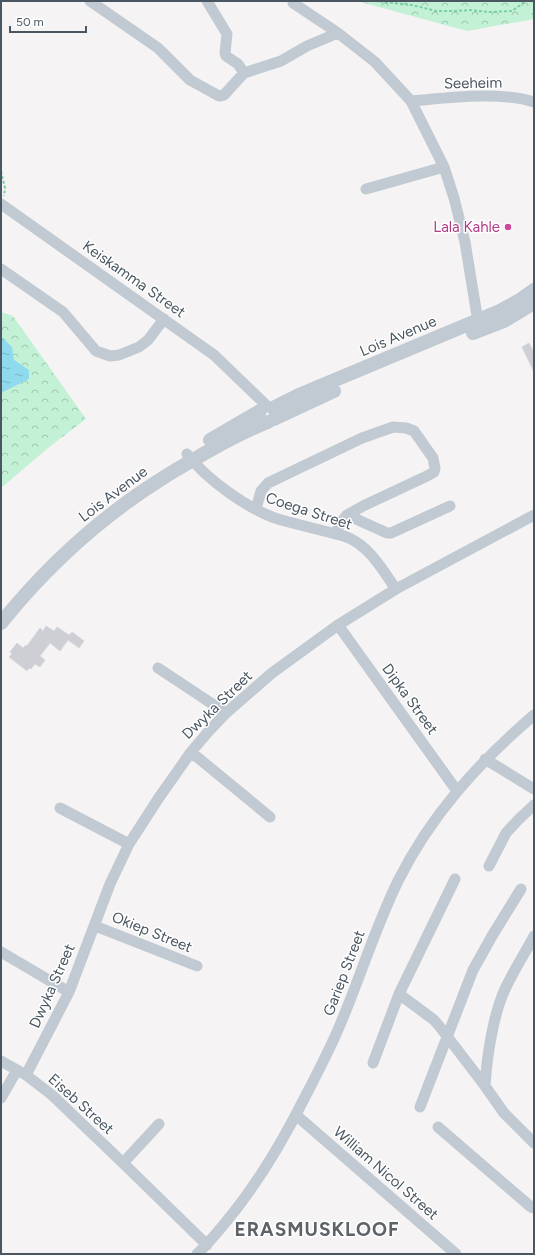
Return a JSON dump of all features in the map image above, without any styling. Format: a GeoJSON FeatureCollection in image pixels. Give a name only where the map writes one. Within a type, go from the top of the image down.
{"type":"FeatureCollection","features":[{"type":"Feature","properties":{"kind":"street"},"geometry":{"type":"LineString","coordinates":[[90,1],[158,48],[190,80],[219,96],[224,95],[244,73],[281,61],[307,46],[338,34]]}},
{"type":"Feature","properties":{"kind":"street"},"geometry":{"type":"LineString","coordinates":[[207,1],[227,34],[226,56],[238,64],[244,73]]}},
{"type":"Feature","properties":{"kind":"street"},"geometry":{"type":"LineString","coordinates":[[293,3],[375,62],[411,101],[444,168],[454,198],[465,242],[479,325]]}},
{"type":"Feature","properties":{"kind":"street","name":"Seeheim"},"geometry":{"type":"LineString","coordinates":[[411,101],[482,96],[520,99],[534,102]]}},
{"type":"Feature","properties":{"kind":"street"},"geometry":{"type":"LineString","coordinates":[[366,189],[444,168]]}},
{"type":"Feature","properties":{"kind":"street","name":"Keiskamma Street"},"geometry":{"type":"LineString","coordinates":[[2,205],[214,355],[245,385],[248,393],[267,413]]}},
{"type":"Feature","properties":{"kind":"street"},"geometry":{"type":"LineString","coordinates":[[1,269],[63,312],[96,351],[110,356],[119,355],[139,348],[148,340],[164,319]]}},
{"type":"Feature","properties":{"kind":"street","name":"Lois Avenue"},"geometry":{"type":"LineString","coordinates":[[1,613],[43,566],[95,518],[135,488],[190,457],[223,444],[267,413],[384,369],[479,325],[534,290]]}},
{"type":"Feature","properties":{"kind":"street","name":"Lois Avenue"},"geometry":{"type":"LineString","coordinates":[[479,325],[504,320],[534,303]]}},
{"type":"Feature","properties":{"kind":"street"},"geometry":{"type":"LineString","coordinates":[[256,509],[261,491],[268,483],[362,438],[393,427],[406,428],[414,431],[435,462],[436,468],[434,472],[347,515],[335,534]]}},
{"type":"Feature","properties":{"kind":"street","name":"Lois Avenue"},"geometry":{"type":"LineString","coordinates":[[1,623],[66,552],[141,492],[190,457]]}},
{"type":"Feature","properties":{"kind":"street","name":"Coega Street"},"geometry":{"type":"LineString","coordinates":[[190,457],[212,479],[256,509],[279,520],[349,538],[369,553],[396,589]]}},
{"type":"Feature","properties":{"kind":"street"},"geometry":{"type":"LineString","coordinates":[[347,515],[387,533],[391,533],[450,506]]}},
{"type":"Feature","properties":{"kind":"street","name":"Dwyka Street"},"geometry":{"type":"LineString","coordinates":[[21,1072],[69,992],[110,884],[129,844],[191,752],[208,732],[226,713],[272,673],[338,625],[396,589],[534,515]]}},
{"type":"Feature","properties":{"kind":"street","name":"Dipka Street"},"geometry":{"type":"LineString","coordinates":[[338,625],[457,791]]}},
{"type":"Feature","properties":{"kind":"street"},"geometry":{"type":"LineString","coordinates":[[158,668],[226,713]]}},
{"type":"Feature","properties":{"kind":"street","name":"Gariep Street"},"geometry":{"type":"LineString","coordinates":[[197,1254],[207,1245],[254,1186],[296,1115],[340,1025],[380,921],[398,882],[429,827],[457,791],[485,759],[534,715]]}},
{"type":"Feature","properties":{"kind":"street"},"geometry":{"type":"LineString","coordinates":[[191,752],[270,816]]}},
{"type":"Feature","properties":{"kind":"street"},"geometry":{"type":"LineString","coordinates":[[485,759],[534,789]]}},
{"type":"Feature","properties":{"kind":"street"},"geometry":{"type":"LineString","coordinates":[[489,866],[506,833],[534,805]]}},
{"type":"Feature","properties":{"kind":"street"},"geometry":{"type":"LineString","coordinates":[[60,808],[129,844]]}},
{"type":"Feature","properties":{"kind":"street"},"geometry":{"type":"LineString","coordinates":[[373,1063],[400,994],[454,878]]}},
{"type":"Feature","properties":{"kind":"street"},"geometry":{"type":"LineString","coordinates":[[420,1107],[448,1038],[461,997],[473,970],[521,889]]}},
{"type":"Feature","properties":{"kind":"street","name":"Okiep Street"},"geometry":{"type":"LineString","coordinates":[[95,926],[197,966]]}},
{"type":"Feature","properties":{"kind":"street"},"geometry":{"type":"LineString","coordinates":[[485,1086],[487,1060],[501,1000],[505,988],[534,936]]}},
{"type":"Feature","properties":{"kind":"street"},"geometry":{"type":"LineString","coordinates":[[1,952],[69,992]]}},
{"type":"Feature","properties":{"kind":"street"},"geometry":{"type":"LineString","coordinates":[[400,994],[434,1020],[504,1113],[534,1143]]}},
{"type":"Feature","properties":{"kind":"street","name":"Eiseb Street"},"geometry":{"type":"LineString","coordinates":[[1,1061],[21,1072],[52,1095],[207,1245]]}},
{"type":"Feature","properties":{"kind":"street"},"geometry":{"type":"LineString","coordinates":[[1,1098],[21,1072]]}},
{"type":"Feature","properties":{"kind":"street","name":"William Nicol Street"},"geometry":{"type":"LineString","coordinates":[[296,1115],[456,1254]]}},
{"type":"Feature","properties":{"kind":"street"},"geometry":{"type":"LineString","coordinates":[[123,1163],[159,1124]]}},
{"type":"Feature","properties":{"kind":"street"},"geometry":{"type":"LineString","coordinates":[[438,1127],[534,1208]]}},
{"type":"Feature","properties":{"kind":"path"},"geometry":{"type":"LineString","coordinates":[[375,1],[412,5],[436,11],[454,12],[470,10],[490,12],[512,11],[526,1]]}},
{"type":"Feature","properties":{"kind":"path"},"geometry":{"type":"LineString","coordinates":[[1,171],[5,188],[2,205]]}},
{"type":"Feature","properties":{"kind":"green space"},"geometry":{"type":"Polygon","coordinates":[[[357,1],[534,1],[534,19],[467,31],[357,1]]]}},
{"type":"Feature","properties":{"kind":"green space"},"geometry":{"type":"Polygon","coordinates":[[[1,312],[13,316],[86,419],[48,448],[1,488],[1,312]]]}},
{"type":"Feature","properties":{"kind":"water"},"geometry":{"type":"Polygon","coordinates":[[[1,336],[12,347],[14,360],[29,370],[29,379],[1,393],[1,336]]]}},
{"type":"Feature","properties":{"kind":"building"},"geometry":{"type":"Polygon","coordinates":[[[529,343],[534,353],[534,372],[522,347],[529,343]]]}},
{"type":"Feature","properties":{"kind":"building"},"geometry":{"type":"Polygon","coordinates":[[[46,626],[54,631],[57,627],[69,635],[72,632],[84,641],[79,648],[68,640],[60,651],[50,643],[40,656],[45,660],[40,667],[35,664],[27,671],[9,657],[12,654],[10,652],[17,643],[23,648],[26,645],[27,646],[40,628],[43,631],[46,626]]]}},
{"type":"Feature","properties":{"kind":"place","name":"Lala Kahle"},"geometry":{"type":"Point","coordinates":[508,227]}},
{"type":"Feature","properties":{"kind":"district","name":"ERASMUSKLOOF"},"geometry":{"type":"Point","coordinates":[317,1229]}}]}
